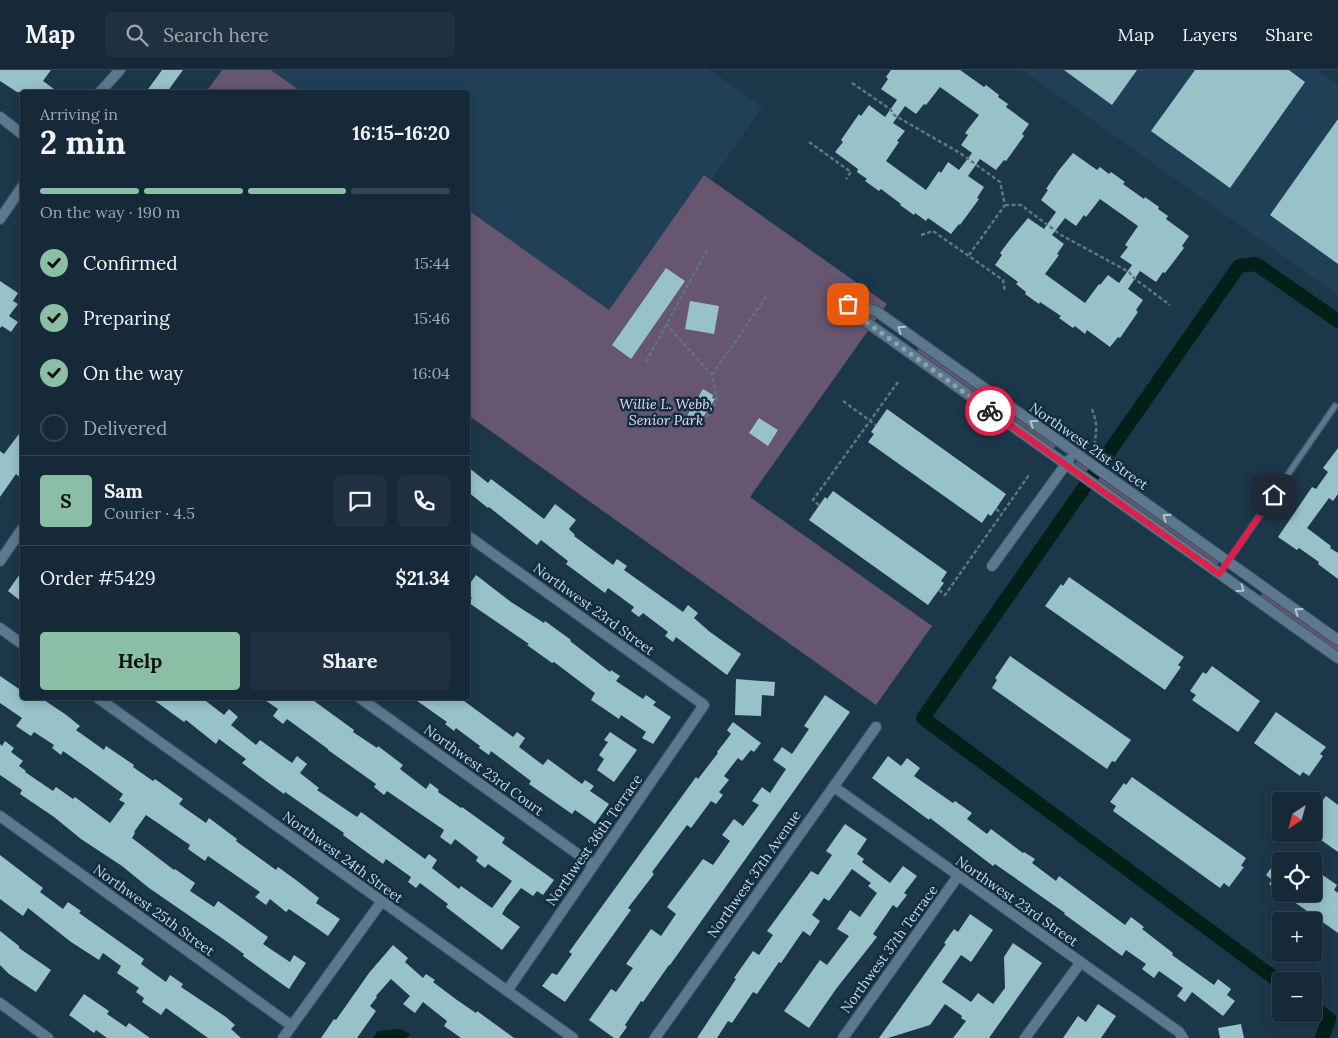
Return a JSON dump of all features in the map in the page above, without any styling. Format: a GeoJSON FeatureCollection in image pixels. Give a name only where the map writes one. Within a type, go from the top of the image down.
{"type":"FeatureCollection","features":[{"type":"Feature","properties":{"kind":"street"},"geometry":{"type":"LineString","coordinates":[[102,90],[120,70]]}},
{"type":"Feature","properties":{"kind":"street"},"geometry":{"type":"LineString","coordinates":[[0,117],[20,132]]}},
{"type":"Feature","properties":{"kind":"street"},"geometry":{"type":"LineString","coordinates":[[0,220],[20,190]]}},
{"type":"Feature","properties":{"kind":"street","name":"Northwest 21st Street"},"geometry":{"type":"LineString","coordinates":[[1338,640],[876,311],[848,304],[862,319],[1338,658]]}},
{"type":"Feature","properties":{"kind":"street"},"geometry":{"type":"LineString","coordinates":[[992,566],[1075,452]]}},
{"type":"Feature","properties":{"kind":"street"},"geometry":{"type":"LineString","coordinates":[[0,561],[20,532]]}},
{"type":"Feature","properties":{"kind":"street","name":"Northwest 23rd Street"},"geometry":{"type":"LineString","coordinates":[[470,537],[704,705]]}},
{"type":"Feature","properties":{"kind":"street"},"geometry":{"type":"LineString","coordinates":[[0,628],[20,643]]}},
{"type":"Feature","properties":{"kind":"street","name":"Northwest 24th Street"},"geometry":{"type":"LineString","coordinates":[[101,700],[573,1038]]}},
{"type":"Feature","properties":{"kind":"street","name":"Northwest 23rd Court"},"geometry":{"type":"LineString","coordinates":[[363,700],[593,865]]}},
{"type":"Feature","properties":{"kind":"street","name":"Northwest 36th Terrace"},"geometry":{"type":"LineString","coordinates":[[507,991],[704,705]]}},
{"type":"Feature","properties":{"kind":"street","name":"Northwest 37th Avenue"},"geometry":{"type":"LineString","coordinates":[[655,1038],[876,727]]}},
{"type":"Feature","properties":{"kind":"street","name":"Northwest 23rd Street"},"geometry":{"type":"LineString","coordinates":[[834,787],[1179,1032],[1183,1038]]}},
{"type":"Feature","properties":{"kind":"street","name":"Northwest 25th Street"},"geometry":{"type":"LineString","coordinates":[[0,816],[292,1026]]}},
{"type":"Feature","properties":{"kind":"street","name":"Northwest 37th Terrace"},"geometry":{"type":"LineString","coordinates":[[843,1038],[958,876]]}},
{"type":"Feature","properties":{"kind":"street"},"geometry":{"type":"LineString","coordinates":[[283,1038],[382,901]]}},
{"type":"Feature","properties":{"kind":"street"},"geometry":{"type":"LineString","coordinates":[[1025,1038],[1080,962]]}},
{"type":"Feature","properties":{"kind":"street"},"geometry":{"type":"LineString","coordinates":[[0,1003],[42,1036]]}},
{"type":"Feature","properties":{"kind":"lane"},"geometry":{"type":"LineString","coordinates":[[1219,574],[1335,406]]}},
{"type":"Feature","properties":{"kind":"path"},"geometry":{"type":"LineString","coordinates":[[852,83],[890,109],[894,115],[960,153],[1000,182],[1005,205],[969,255]]}},
{"type":"Feature","properties":{"kind":"path"},"geometry":{"type":"LineString","coordinates":[[809,142],[851,172],[846,179]]}},
{"type":"Feature","properties":{"kind":"path"},"geometry":{"type":"LineString","coordinates":[[1005,205],[1021,205],[1061,235],[1129,272],[1135,279],[1170,305]]}},
{"type":"Feature","properties":{"kind":"path"},"geometry":{"type":"LineString","coordinates":[[921,235],[933,231],[969,255],[1003,280],[1005,292]]}},
{"type":"Feature","properties":{"kind":"path"},"geometry":{"type":"LineString","coordinates":[[646,362],[707,250]]}},
{"type":"Feature","properties":{"kind":"path"},"geometry":{"type":"LineString","coordinates":[[712,375],[768,294]]}},
{"type":"Feature","properties":{"kind":"path"},"geometry":{"type":"LineString","coordinates":[[666,324],[712,375],[717,400],[701,427],[704,429]]}},
{"type":"Feature","properties":{"kind":"path"},"geometry":{"type":"LineString","coordinates":[[820,505],[813,500],[898,382]]}},
{"type":"Feature","properties":{"kind":"path"},"geometry":{"type":"LineString","coordinates":[[844,401],[876,425]]}},
{"type":"Feature","properties":{"kind":"path"},"geometry":{"type":"LineString","coordinates":[[1092,409],[1096,422],[1093,443],[1094,456]]}},
{"type":"Feature","properties":{"kind":"path"},"geometry":{"type":"LineString","coordinates":[[939,590],[945,595],[1030,475]]}},
{"type":"Feature","properties":{"kind":"path"},"geometry":{"type":"LineString","coordinates":[[996,509],[1002,514]]}},
{"type":"Feature","properties":{"kind":"shaded area"},"geometry":{"type":"Polygon","coordinates":[[[271,70],[710,70],[762,107],[711,180],[704,175],[609,310],[470,211],[470,90],[299,90],[271,70]]]}},
{"type":"Feature","properties":{"kind":"shaded area"},"geometry":{"type":"Polygon","coordinates":[[[1022,70],[1316,70],[1338,85],[1338,295],[1022,70]]]}},
{"type":"Feature","properties":{"kind":"shaded area"},"geometry":{"type":"Polygon","coordinates":[[[400,1029],[410,1034],[407,1038],[373,1038],[378,1031],[400,1029]]]}},
{"type":"Feature","properties":{"kind":"green space"},"geometry":{"type":"Polygon","coordinates":[[[222,70],[271,70],[299,90],[207,90],[222,70]]]}},
{"type":"Feature","properties":{"kind":"green space","name":"Willie L. Webb, Senior Park"},"geometry":{"type":"Polygon","coordinates":[[[704,175],[887,304],[750,497],[932,626],[876,705],[470,416],[470,211],[609,310],[704,175]]]}},
{"type":"Feature","properties":{"kind":"green space"},"geometry":{"type":"Polygon","coordinates":[[[918,348],[921,348],[1055,443],[1056,446],[1051,448],[917,353],[918,348]]]}},
{"type":"Feature","properties":{"kind":"green space"},"geometry":{"type":"Polygon","coordinates":[[[1080,461],[1218,559],[1218,565],[1214,565],[1076,466],[1075,463],[1080,461]]]}},
{"type":"Feature","properties":{"kind":"green space"},"geometry":{"type":"Polygon","coordinates":[[[1266,593],[1338,644],[1338,652],[1262,598],[1261,595],[1266,593]]]}},
{"type":"Feature","properties":{"kind":"building"},"geometry":{"type":"Polygon","coordinates":[[[0,70],[51,70],[43,81],[55,90],[20,90],[20,92],[17,92],[0,81],[0,70]]]}},
{"type":"Feature","properties":{"kind":"building"},"geometry":{"type":"Polygon","coordinates":[[[162,70],[183,70],[168,90],[147,90],[162,70]]]}},
{"type":"Feature","properties":{"kind":"building"},"geometry":{"type":"Polygon","coordinates":[[[891,70],[960,70],[999,95],[998,97],[1008,104],[1006,107],[1029,124],[1022,134],[1024,136],[1006,161],[1004,160],[996,170],[980,159],[968,176],[984,187],[977,198],[979,199],[951,234],[928,218],[926,221],[915,213],[914,215],[881,189],[879,191],[865,181],[867,179],[857,172],[858,169],[835,152],[859,114],[861,116],[869,105],[885,117],[897,100],[881,89],[888,79],[886,77],[891,70]],[[940,87],[916,114],[905,106],[893,123],[905,131],[886,161],[926,190],[939,171],[941,173],[948,162],[959,170],[972,153],[961,145],[968,135],[965,133],[979,115],[940,87]]]}},
{"type":"Feature","properties":{"kind":"building"},"geometry":{"type":"Polygon","coordinates":[[[1064,70],[1137,70],[1112,105],[1064,70]]]}},
{"type":"Feature","properties":{"kind":"building"},"geometry":{"type":"Polygon","coordinates":[[[1195,70],[1289,70],[1305,82],[1230,188],[1151,131],[1195,70]]]}},
{"type":"Feature","properties":{"kind":"building"},"geometry":{"type":"Polygon","coordinates":[[[1338,119],[1338,264],[1270,215],[1338,119]]]}},
{"type":"Feature","properties":{"kind":"building"},"geometry":{"type":"Polygon","coordinates":[[[1073,153],[1097,170],[1100,167],[1109,174],[1111,172],[1125,182],[1123,184],[1159,207],[1158,209],[1168,216],[1166,219],[1189,236],[1182,246],[1184,248],[1156,282],[1140,271],[1128,289],[1143,300],[1136,310],[1138,312],[1120,338],[1118,337],[1110,347],[1087,330],[1085,334],[1075,326],[1073,328],[1059,318],[1061,316],[1040,302],[1039,304],[1025,294],[1026,292],[1016,284],[1018,282],[995,265],[1002,255],[1000,253],[1028,218],[1044,229],[1056,212],[1041,200],[1059,170],[1073,153]],[[1100,199],[1076,226],[1065,218],[1052,235],[1064,244],[1057,254],[1059,255],[1045,274],[1085,303],[1108,275],[1119,283],[1132,265],[1120,257],[1128,247],[1125,245],[1138,226],[1100,199]]]}},
{"type":"Feature","properties":{"kind":"building"},"geometry":{"type":"Polygon","coordinates":[[[666,268],[685,281],[631,359],[612,345],[666,268]]]}},
{"type":"Feature","properties":{"kind":"building"},"geometry":{"type":"Polygon","coordinates":[[[0,281],[18,293],[13,301],[18,304],[9,316],[18,322],[11,332],[2,326],[0,328],[0,281]]]}},
{"type":"Feature","properties":{"kind":"building"},"geometry":{"type":"Polygon","coordinates":[[[690,301],[719,306],[714,334],[685,329],[690,301]]]}},
{"type":"Feature","properties":{"kind":"building"},"geometry":{"type":"Polygon","coordinates":[[[703,389],[713,395],[712,398],[715,399],[702,419],[700,418],[697,423],[687,416],[703,389]]]}},
{"type":"Feature","properties":{"kind":"building"},"geometry":{"type":"Polygon","coordinates":[[[887,409],[1006,494],[991,516],[988,514],[982,523],[868,442],[874,434],[871,432],[887,409]]]}},
{"type":"Feature","properties":{"kind":"building"},"geometry":{"type":"Polygon","coordinates":[[[759,418],[778,430],[768,446],[749,433],[759,418]]]}},
{"type":"Feature","properties":{"kind":"building"},"geometry":{"type":"Polygon","coordinates":[[[20,433],[20,477],[16,474],[0,497],[0,451],[4,454],[20,433]]]}},
{"type":"Feature","properties":{"kind":"building"},"geometry":{"type":"Polygon","coordinates":[[[1338,448],[1338,494],[1333,501],[1329,498],[1307,528],[1338,553],[1338,579],[1299,548],[1297,550],[1278,537],[1312,487],[1316,489],[1328,472],[1323,468],[1338,448]]]}},
{"type":"Feature","properties":{"kind":"building"},"geometry":{"type":"Polygon","coordinates":[[[470,469],[488,483],[491,479],[544,519],[555,504],[576,520],[569,529],[574,536],[613,565],[617,559],[627,566],[624,570],[683,612],[688,605],[698,613],[694,618],[741,654],[727,675],[676,637],[673,642],[665,636],[668,632],[643,613],[639,617],[631,611],[634,607],[608,588],[605,593],[566,564],[568,561],[541,540],[537,545],[470,494],[470,469]]]}},
{"type":"Feature","properties":{"kind":"building"},"geometry":{"type":"Polygon","coordinates":[[[833,491],[947,572],[941,581],[944,583],[928,605],[809,520],[825,497],[827,499],[833,491]]]}},
{"type":"Feature","properties":{"kind":"building"},"geometry":{"type":"Polygon","coordinates":[[[20,574],[20,600],[8,591],[20,574]]]}},
{"type":"Feature","properties":{"kind":"building"},"geometry":{"type":"Polygon","coordinates":[[[476,575],[511,602],[544,623],[545,621],[610,672],[611,670],[620,676],[616,681],[643,699],[646,695],[656,702],[653,705],[671,717],[653,744],[642,738],[646,732],[621,715],[619,719],[591,700],[595,693],[470,604],[472,598],[470,596],[470,583],[476,575]]]}},
{"type":"Feature","properties":{"kind":"building"},"geometry":{"type":"Polygon","coordinates":[[[1069,577],[1184,657],[1178,665],[1181,667],[1165,690],[1045,606],[1061,584],[1063,586],[1069,577]]]}},
{"type":"Feature","properties":{"kind":"building"},"geometry":{"type":"Polygon","coordinates":[[[1010,656],[1131,740],[1115,762],[1112,761],[1107,769],[992,688],[997,680],[995,678],[1010,656]]]}},
{"type":"Feature","properties":{"kind":"building"},"geometry":{"type":"Polygon","coordinates":[[[1212,666],[1260,701],[1238,732],[1192,700],[1196,695],[1190,691],[1203,672],[1206,674],[1212,666]]]}},
{"type":"Feature","properties":{"kind":"building"},"geometry":{"type":"Polygon","coordinates":[[[0,676],[20,690],[20,700],[44,700],[80,726],[76,730],[104,750],[106,746],[153,781],[155,779],[183,799],[179,804],[206,823],[209,818],[237,839],[236,841],[276,870],[278,867],[319,898],[316,903],[340,919],[328,936],[289,909],[286,912],[270,899],[266,905],[255,897],[260,892],[208,856],[205,861],[188,849],[190,845],[146,815],[134,832],[132,838],[174,870],[195,883],[190,891],[214,907],[218,901],[268,937],[263,944],[290,962],[294,955],[306,963],[289,989],[243,956],[244,954],[149,888],[122,866],[81,839],[54,817],[20,794],[22,790],[0,775],[0,744],[2,746],[5,741],[14,748],[11,752],[23,761],[19,766],[25,772],[53,791],[56,787],[73,799],[75,797],[110,823],[125,803],[119,800],[123,794],[90,770],[63,751],[61,755],[52,748],[54,745],[34,732],[31,736],[16,726],[22,718],[0,703],[0,676]]]}},
{"type":"Feature","properties":{"kind":"building"},"geometry":{"type":"Polygon","coordinates":[[[736,679],[775,682],[774,696],[762,695],[761,716],[735,715],[736,679]]]}},
{"type":"Feature","properties":{"kind":"building"},"geometry":{"type":"Polygon","coordinates":[[[825,695],[850,712],[670,965],[643,1002],[641,1001],[625,1025],[627,1027],[619,1038],[614,1038],[589,1020],[611,989],[616,992],[633,968],[626,964],[651,929],[661,936],[676,914],[667,907],[703,859],[713,865],[730,841],[722,835],[734,819],[743,826],[759,805],[752,801],[762,787],[770,793],[786,769],[773,760],[782,747],[792,754],[809,729],[804,726],[825,695]]]}},
{"type":"Feature","properties":{"kind":"building"},"geometry":{"type":"Polygon","coordinates":[[[154,700],[205,700],[224,715],[229,709],[238,717],[231,725],[256,745],[260,740],[292,763],[297,756],[307,764],[300,773],[319,788],[317,790],[357,817],[361,812],[425,859],[429,854],[437,860],[432,868],[459,889],[461,886],[492,908],[512,881],[488,864],[485,868],[476,861],[478,857],[455,839],[451,845],[440,837],[444,830],[387,791],[384,795],[374,787],[376,784],[287,719],[283,724],[273,716],[278,709],[265,700],[313,700],[354,730],[353,732],[377,748],[378,746],[403,765],[400,769],[426,789],[430,783],[439,790],[438,792],[505,838],[502,843],[554,880],[543,895],[537,891],[533,896],[521,888],[506,907],[502,914],[520,927],[502,950],[446,907],[448,904],[420,883],[416,888],[408,882],[411,877],[386,859],[383,864],[343,835],[344,833],[285,792],[284,794],[242,763],[246,759],[219,739],[216,744],[186,720],[184,722],[154,700]]]}},
{"type":"Feature","properties":{"kind":"building"},"geometry":{"type":"Polygon","coordinates":[[[416,700],[463,700],[513,737],[517,732],[525,738],[519,747],[543,765],[548,759],[582,784],[585,780],[594,786],[590,791],[609,804],[595,824],[575,810],[572,814],[529,784],[531,781],[491,751],[489,755],[456,728],[454,731],[445,724],[447,722],[416,700]]]}},
{"type":"Feature","properties":{"kind":"building"},"geometry":{"type":"Polygon","coordinates":[[[1276,712],[1326,747],[1320,754],[1323,756],[1309,776],[1303,772],[1300,776],[1254,743],[1276,712]]]}},
{"type":"Feature","properties":{"kind":"building"},"geometry":{"type":"Polygon","coordinates":[[[733,722],[761,743],[754,752],[751,750],[742,761],[738,758],[724,776],[729,780],[719,792],[723,795],[716,804],[711,801],[691,828],[687,825],[652,872],[654,874],[628,908],[631,910],[565,1002],[542,986],[552,973],[557,975],[572,954],[569,952],[642,851],[696,777],[698,779],[718,753],[731,734],[727,730],[733,722]]]}},
{"type":"Feature","properties":{"kind":"building"},"geometry":{"type":"Polygon","coordinates":[[[610,732],[637,750],[614,782],[597,770],[604,759],[599,755],[608,742],[604,740],[610,732]]]}},
{"type":"Feature","properties":{"kind":"building"},"geometry":{"type":"Polygon","coordinates":[[[888,756],[901,766],[907,758],[920,768],[914,776],[953,803],[955,801],[972,813],[967,819],[987,834],[991,829],[1023,853],[1035,859],[1032,863],[1056,881],[1059,876],[1125,925],[1131,917],[1144,927],[1142,929],[1173,953],[1172,955],[1214,985],[1218,979],[1231,989],[1227,995],[1235,1001],[1223,1016],[1192,992],[1185,1002],[1177,996],[1183,988],[1159,971],[1154,978],[1142,969],[1146,964],[1126,950],[1122,956],[1065,913],[995,864],[993,866],[930,818],[929,820],[872,778],[888,756]]]}},
{"type":"Feature","properties":{"kind":"building"},"geometry":{"type":"Polygon","coordinates":[[[1132,777],[1246,858],[1241,866],[1244,867],[1229,887],[1224,883],[1220,888],[1113,811],[1116,806],[1110,802],[1124,783],[1126,785],[1132,777]]]}},
{"type":"Feature","properties":{"kind":"building"},"geometry":{"type":"Polygon","coordinates":[[[1326,796],[1338,805],[1338,852],[1322,841],[1322,801],[1326,796]]]}},
{"type":"Feature","properties":{"kind":"building"},"geometry":{"type":"Polygon","coordinates":[[[845,824],[867,839],[857,854],[864,859],[862,862],[890,883],[903,866],[917,876],[904,893],[907,895],[897,908],[893,905],[873,934],[877,937],[836,989],[809,1028],[784,1011],[820,960],[827,965],[849,936],[837,929],[850,910],[860,917],[877,893],[868,886],[871,883],[852,869],[829,901],[824,898],[812,915],[820,921],[810,936],[803,931],[757,994],[753,992],[732,1023],[728,1021],[717,1038],[697,1038],[753,951],[759,955],[773,935],[767,931],[811,871],[818,875],[832,855],[826,851],[845,824]]]}},
{"type":"Feature","properties":{"kind":"building"},"geometry":{"type":"Polygon","coordinates":[[[0,855],[43,888],[40,892],[63,909],[68,902],[81,911],[79,913],[144,959],[141,964],[166,982],[170,975],[183,984],[181,987],[235,1025],[231,1029],[241,1038],[208,1038],[166,1008],[161,1015],[142,1002],[144,998],[136,992],[139,988],[117,973],[121,966],[103,953],[99,960],[71,942],[28,908],[23,916],[0,899],[0,855]]]}},
{"type":"Feature","properties":{"kind":"building"},"geometry":{"type":"Polygon","coordinates":[[[1272,867],[1272,880],[1266,875],[1272,867]]]}},
{"type":"Feature","properties":{"kind":"building"},"geometry":{"type":"Polygon","coordinates":[[[1322,875],[1337,885],[1334,890],[1338,893],[1338,933],[1322,922],[1322,912],[1308,912],[1294,902],[1322,902],[1322,875]]]}},
{"type":"Feature","properties":{"kind":"building"},"geometry":{"type":"Polygon","coordinates":[[[970,914],[993,930],[971,962],[961,955],[942,982],[971,1002],[978,993],[993,1004],[1005,988],[1004,957],[1013,943],[1042,963],[989,1038],[953,1038],[966,1021],[945,1004],[930,1025],[888,1038],[879,1038],[946,944],[944,943],[954,929],[958,932],[970,914]]]}},
{"type":"Feature","properties":{"kind":"building"},"geometry":{"type":"Polygon","coordinates":[[[0,931],[19,948],[51,970],[36,992],[9,974],[0,965],[0,931]]]}},
{"type":"Feature","properties":{"kind":"building"},"geometry":{"type":"Polygon","coordinates":[[[393,945],[408,958],[405,962],[423,978],[426,974],[435,980],[433,982],[457,1000],[476,1013],[477,1011],[514,1038],[461,1038],[444,1026],[447,1021],[423,1002],[415,1013],[403,1004],[410,996],[391,979],[370,1006],[376,1011],[357,1038],[321,1038],[369,973],[393,945]]]}},
{"type":"Feature","properties":{"kind":"building"},"geometry":{"type":"Polygon","coordinates":[[[84,994],[109,1011],[107,1014],[126,1027],[129,1023],[150,1038],[107,1038],[96,1030],[94,1033],[69,1015],[84,994]]]}},
{"type":"Feature","properties":{"kind":"building"},"geometry":{"type":"Polygon","coordinates":[[[1098,1004],[1116,1016],[1101,1038],[1063,1038],[1078,1016],[1086,1022],[1098,1004]]]}},
{"type":"Feature","properties":{"kind":"building"},"geometry":{"type":"Polygon","coordinates":[[[1241,1024],[1244,1038],[1220,1038],[1218,1028],[1241,1024]]]}},
{"type":"Feature","properties":{"kind":"waterway"},"geometry":{"type":"LineString","coordinates":[[1272,976],[923,718],[1239,266],[1256,264],[1338,321]]}},
{"type":"Feature","properties":{"kind":"waterway"},"geometry":{"type":"LineString","coordinates":[[1322,1013],[1329,1019],[1322,1038]]}},
{"type":"Feature","properties":{"kind":"way so far"},"geometry":{"type":"LineString","coordinates":[[848,304],[862,319],[990,411]]}},
{"type":"Feature","properties":{"kind":"route"},"geometry":{"type":"LineString","coordinates":[[990,411],[1219,574],[1274,495]]}}]}
